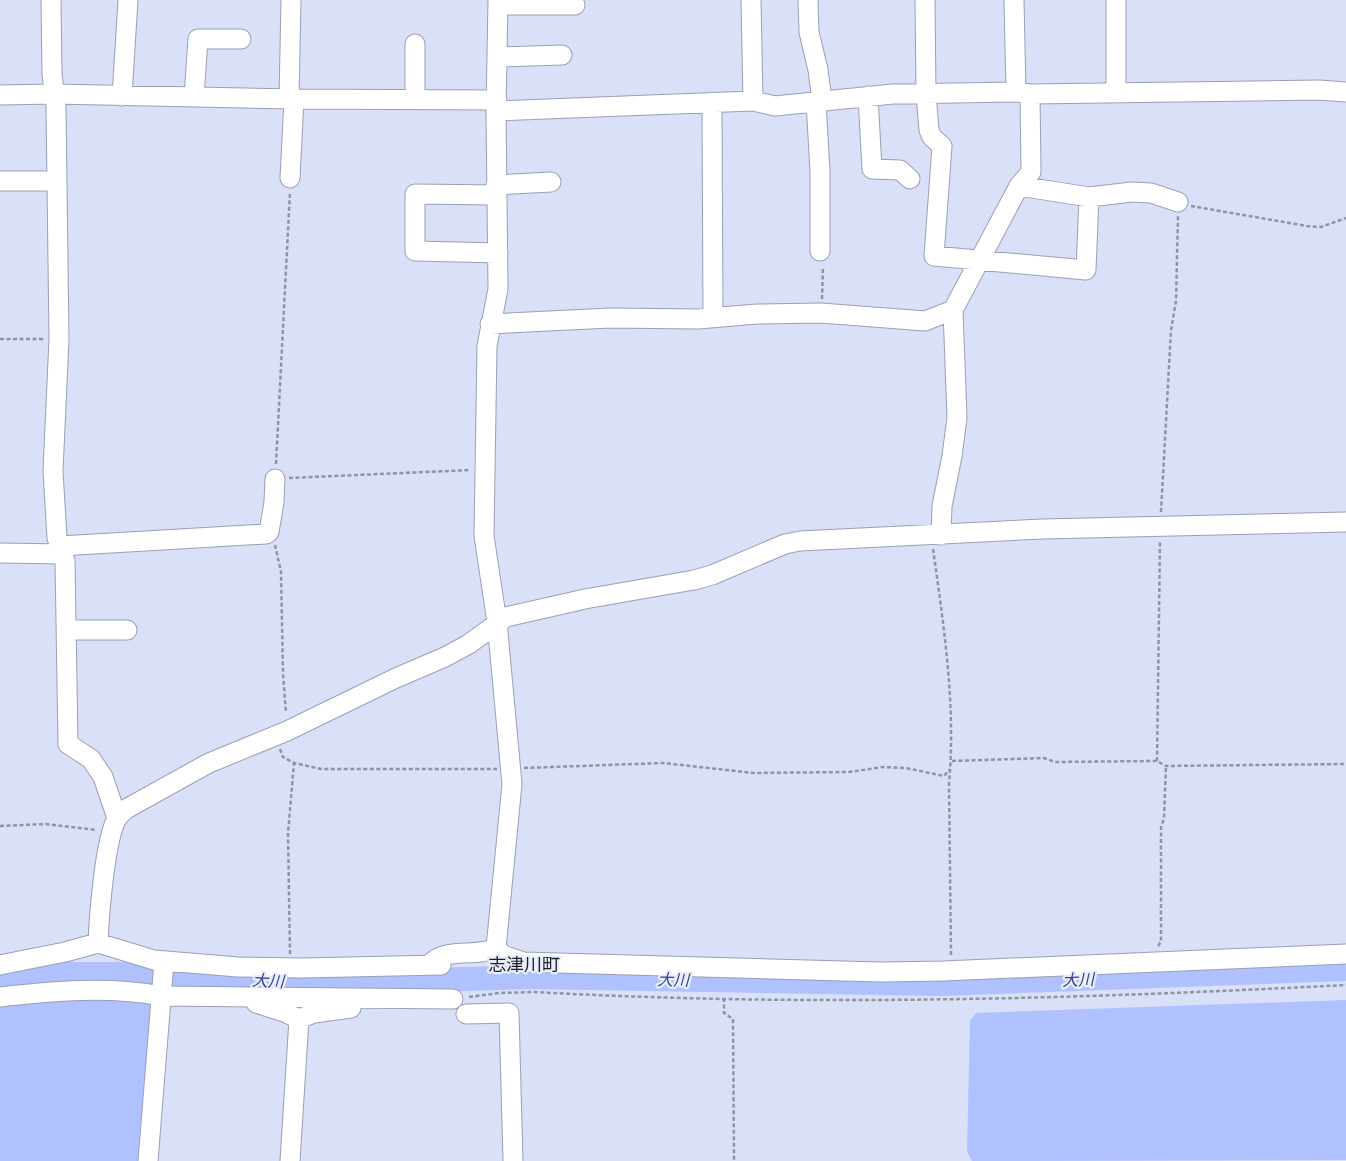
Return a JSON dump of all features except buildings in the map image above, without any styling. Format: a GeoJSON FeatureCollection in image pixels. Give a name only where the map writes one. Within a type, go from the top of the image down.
{"type":"FeatureCollection","features":[{"type":"Feature","properties":{"kind":"street"},"geometry":{"type":"LineString","coordinates":[[51,0],[57,181],[59,339],[53,471],[54,510],[62,550],[66,630],[68,744],[91,759],[103,777],[115,825]]}},
{"type":"Feature","properties":{"kind":"street"},"geometry":{"type":"LineString","coordinates":[[122,96],[128,0]]}},
{"type":"Feature","properties":{"kind":"street"},"geometry":{"type":"LineString","coordinates":[[290,178],[291,0]]}},
{"type":"Feature","properties":{"kind":"street"},"geometry":{"type":"LineString","coordinates":[[751,0],[753,101]]}},
{"type":"Feature","properties":{"kind":"street"},"geometry":{"type":"LineString","coordinates":[[808,0],[809,32],[818,70],[820,250]]}},
{"type":"Feature","properties":{"kind":"street"},"geometry":{"type":"LineString","coordinates":[[925,0],[926,94],[929,130],[932,138],[942,146],[934,256],[978,262],[1086,270],[1090,197]]}},
{"type":"Feature","properties":{"kind":"street"},"geometry":{"type":"LineString","coordinates":[[936,535],[952,456],[956,418],[953,310],[1020,186],[1031,172],[1014,0]]}},
{"type":"Feature","properties":{"kind":"street"},"geometry":{"type":"LineString","coordinates":[[1116,0],[1116,92]]}},
{"type":"Feature","properties":{"kind":"street"},"geometry":{"type":"LineString","coordinates":[[496,948],[512,784],[497,622],[484,536],[486,346],[490,324],[497,304],[498,2],[575,6]]}},
{"type":"Feature","properties":{"kind":"street"},"geometry":{"type":"LineString","coordinates":[[194,97],[198,39],[241,39]]}},
{"type":"Feature","properties":{"kind":"street"},"geometry":{"type":"LineString","coordinates":[[415,44],[415,100]]}},
{"type":"Feature","properties":{"kind":"street"},"geometry":{"type":"LineString","coordinates":[[498,57],[562,55]]}},
{"type":"Feature","properties":{"kind":"street"},"geometry":{"type":"LineString","coordinates":[[0,95],[54,94],[415,100],[497,105],[753,101],[775,106],[868,96],[926,94],[1249,90],[1346,92]]}},
{"type":"Feature","properties":{"kind":"street"},"geometry":{"type":"LineString","coordinates":[[868,96],[872,169],[900,170],[910,179]]}},
{"type":"Feature","properties":{"kind":"street"},"geometry":{"type":"LineString","coordinates":[[712,102],[714,318]]}},
{"type":"Feature","properties":{"kind":"street"},"geometry":{"type":"LineString","coordinates":[[0,181],[57,181]]}},
{"type":"Feature","properties":{"kind":"street"},"geometry":{"type":"LineString","coordinates":[[498,253],[415,252],[414,194],[497,190],[551,182]]}},
{"type":"Feature","properties":{"kind":"street"},"geometry":{"type":"LineString","coordinates":[[1020,186],[1090,197],[1132,192],[1152,193],[1178,202]]}},
{"type":"Feature","properties":{"kind":"street"},"geometry":{"type":"LineString","coordinates":[[490,324],[610,318],[714,318],[757,314],[821,313],[925,321],[953,310]]}},
{"type":"Feature","properties":{"kind":"street"},"geometry":{"type":"LineString","coordinates":[[0,553],[262,535],[269,532],[276,478]]}},
{"type":"Feature","properties":{"kind":"street"},"geometry":{"type":"LineString","coordinates":[[98,943],[101,901],[115,825],[126,809],[209,763],[284,732],[396,678],[445,657],[469,644],[506,617],[585,599],[678,584],[712,575],[785,544],[800,541],[1043,529],[1346,522]]}},
{"type":"Feature","properties":{"kind":"street"},"geometry":{"type":"LineString","coordinates":[[66,630],[127,630]]}},
{"type":"Feature","properties":{"kind":"street"},"geometry":{"type":"LineString","coordinates":[[0,965],[65,952],[98,943],[163,964],[302,968],[523,962],[924,972],[1346,954]]}},
{"type":"Feature","properties":{"kind":"street"},"geometry":{"type":"LineString","coordinates":[[496,948],[503,955],[523,962]]}},
{"type":"Feature","properties":{"kind":"street"},"geometry":{"type":"LineString","coordinates":[[408,997],[419,966],[441,957],[466,952],[487,952],[496,948]]}},
{"type":"Feature","properties":{"kind":"street"},"geometry":{"type":"LineString","coordinates":[[148,1161],[163,964]]}},
{"type":"Feature","properties":{"kind":"street"},"geometry":{"type":"LineString","coordinates":[[0,997],[32,993],[135,991],[240,997],[408,997],[453,999]]}},
{"type":"Feature","properties":{"kind":"street"},"geometry":{"type":"LineString","coordinates":[[240,997],[299,1019],[328,1010],[378,1005],[408,997]]}},
{"type":"Feature","properties":{"kind":"street"},"geometry":{"type":"LineString","coordinates":[[466,1014],[509,1013],[513,1161]]}},
{"type":"Feature","properties":{"kind":"street"},"geometry":{"type":"LineString","coordinates":[[290,1161],[299,1019]]}},
{"type":"Feature","properties":{"kind":"path"},"geometry":{"type":"LineString","coordinates":[[290,178],[276,478],[484,469]]}},
{"type":"Feature","properties":{"kind":"path"},"geometry":{"type":"LineString","coordinates":[[1157,761],[1160,526],[1171,330],[1176,301],[1178,202],[1201,210],[1307,226],[1322,227],[1346,218]]}},
{"type":"Feature","properties":{"kind":"path"},"geometry":{"type":"LineString","coordinates":[[820,250],[823,263],[821,313]]}},
{"type":"Feature","properties":{"kind":"path"},"geometry":{"type":"LineString","coordinates":[[0,339],[59,339]]}},
{"type":"Feature","properties":{"kind":"path"},"geometry":{"type":"LineString","coordinates":[[269,532],[280,560],[282,674],[286,714],[282,757],[294,763],[321,769],[511,769],[663,763],[754,773],[830,773],[883,767],[906,768],[937,776],[944,776],[950,769]]}},
{"type":"Feature","properties":{"kind":"path"},"geometry":{"type":"LineString","coordinates":[[936,535],[944,625],[952,761],[950,769],[951,959]]}},
{"type":"Feature","properties":{"kind":"path"},"geometry":{"type":"LineString","coordinates":[[952,761],[1044,758],[1055,762],[1157,761],[1166,766],[1346,764]]}},
{"type":"Feature","properties":{"kind":"path"},"geometry":{"type":"LineString","coordinates":[[290,957],[288,833],[294,763]]}},
{"type":"Feature","properties":{"kind":"path"},"geometry":{"type":"LineString","coordinates":[[1156,948],[1161,942],[1161,828],[1164,818],[1166,766]]}},
{"type":"Feature","properties":{"kind":"path"},"geometry":{"type":"LineString","coordinates":[[0,826],[46,824],[115,825]]}},
{"type":"Feature","properties":{"kind":"path"},"geometry":{"type":"LineString","coordinates":[[453,999],[499,993],[534,992],[864,1002],[973,1000],[1346,986]]}},
{"type":"Feature","properties":{"kind":"path"},"geometry":{"type":"LineString","coordinates":[[724,998],[724,1012],[733,1019],[734,1161]]}},
{"type":"Feature","properties":{"kind":"water"},"geometry":{"type":"Polygon","coordinates":[[[62,997],[148,1000],[151,1004],[140,1161],[0,1161],[0,1002],[62,997]]]}},
{"type":"Feature","properties":{"kind":"water"},"geometry":{"type":"Polygon","coordinates":[[[1346,1000],[1346,1160],[972,1161],[967,1152],[970,1021],[976,1013],[1346,1000]]]}},
{"type":"Feature","properties":{"kind":"waterway","name":"大川"},"geometry":{"type":"LineString","coordinates":[[0,980],[61,974],[178,974],[321,983],[533,977],[940,984],[1346,969]]}},
{"type":"Feature","properties":{"kind":"district","name":"志津川町"},"geometry":{"type":"Point","coordinates":[524,964]}}]}
